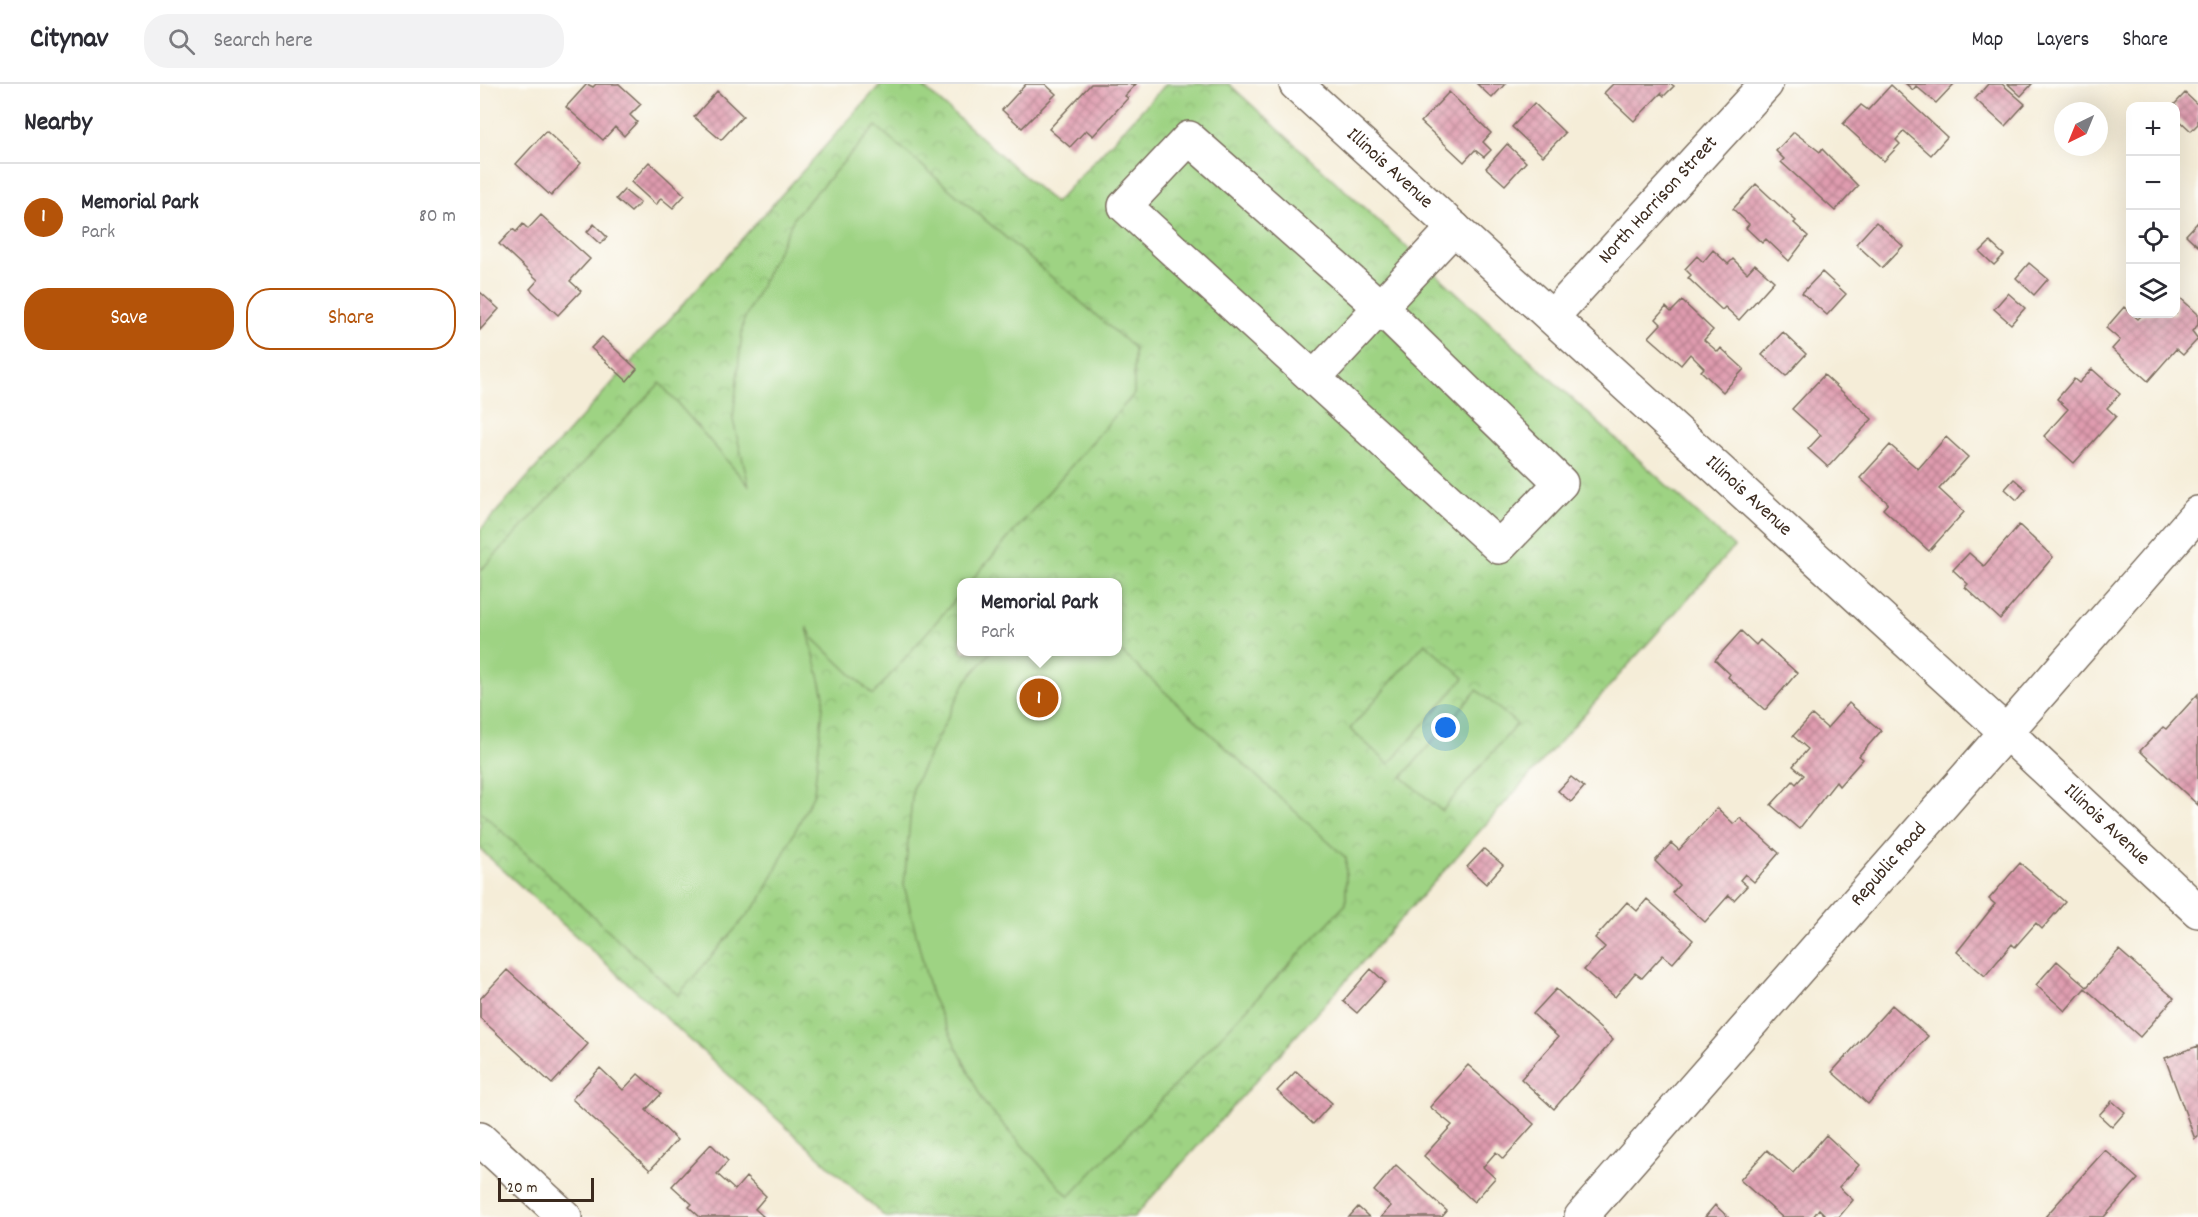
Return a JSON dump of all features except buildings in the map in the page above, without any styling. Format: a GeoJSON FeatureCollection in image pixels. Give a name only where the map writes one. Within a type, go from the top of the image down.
{"type":"FeatureCollection","features":[{"type":"Feature","properties":{"kind":"street","name":"North Harrison Street"},"geometry":{"type":"LineString","coordinates":[[1552,317],[1766,84]]}},
{"type":"Feature","properties":{"kind":"street","name":"Illinois Avenue"},"geometry":{"type":"LineString","coordinates":[[1314,90],[1454,228],[2006,732],[2198,911]]}},
{"type":"Feature","properties":{"kind":"street"},"geometry":{"type":"LineString","coordinates":[[1189,138],[1379,306],[1562,483],[1499,547],[1125,206],[1189,138]]}},
{"type":"Feature","properties":{"kind":"street"},"geometry":{"type":"LineString","coordinates":[[1314,378],[1454,228]]}},
{"type":"Feature","properties":{"kind":"street","name":"Republic Road"},"geometry":{"type":"LineString","coordinates":[[1581,1217],[2198,513]]}},
{"type":"Feature","properties":{"kind":"street"},"geometry":{"type":"LineString","coordinates":[[480,1139],[564,1217]]}},
{"type":"Feature","properties":{"kind":"green space"},"geometry":{"type":"Polygon","coordinates":[[[881,84],[920,84],[1055,203],[1166,84],[1229,84],[1734,547],[1134,1217],[885,1217],[480,849],[480,530],[881,84]]]}},
{"type":"Feature","properties":{"kind":"green space"},"geometry":{"type":"Polygon","coordinates":[[[876,126],[1134,348],[1134,394],[973,578],[957,578],[957,598],[873,695],[813,638],[807,627],[824,696],[814,793],[761,899],[678,995],[480,811],[480,571],[660,383],[749,486],[733,420],[743,322],[795,216],[876,126]]]}},
{"type":"Feature","properties":{"kind":"green space"},"geometry":{"type":"Polygon","coordinates":[[[1425,643],[1464,678],[1389,764],[1350,729],[1425,643]]]}},
{"type":"Feature","properties":{"kind":"green space"},"geometry":{"type":"Polygon","coordinates":[[[1122,653],[1346,858],[1346,904],[1069,1197],[984,1103],[931,995],[904,885],[913,787],[966,681],[988,656],[1122,656],[1122,653]]]}},
{"type":"Feature","properties":{"kind":"green space"},"geometry":{"type":"Polygon","coordinates":[[[1477,690],[1517,724],[1442,811],[1402,777],[1477,690]]]}},
{"type":"Feature","properties":{"kind":"place","name":"Memorial Park"},"geometry":{"type":"Point","coordinates":[1039,698]}}]}
